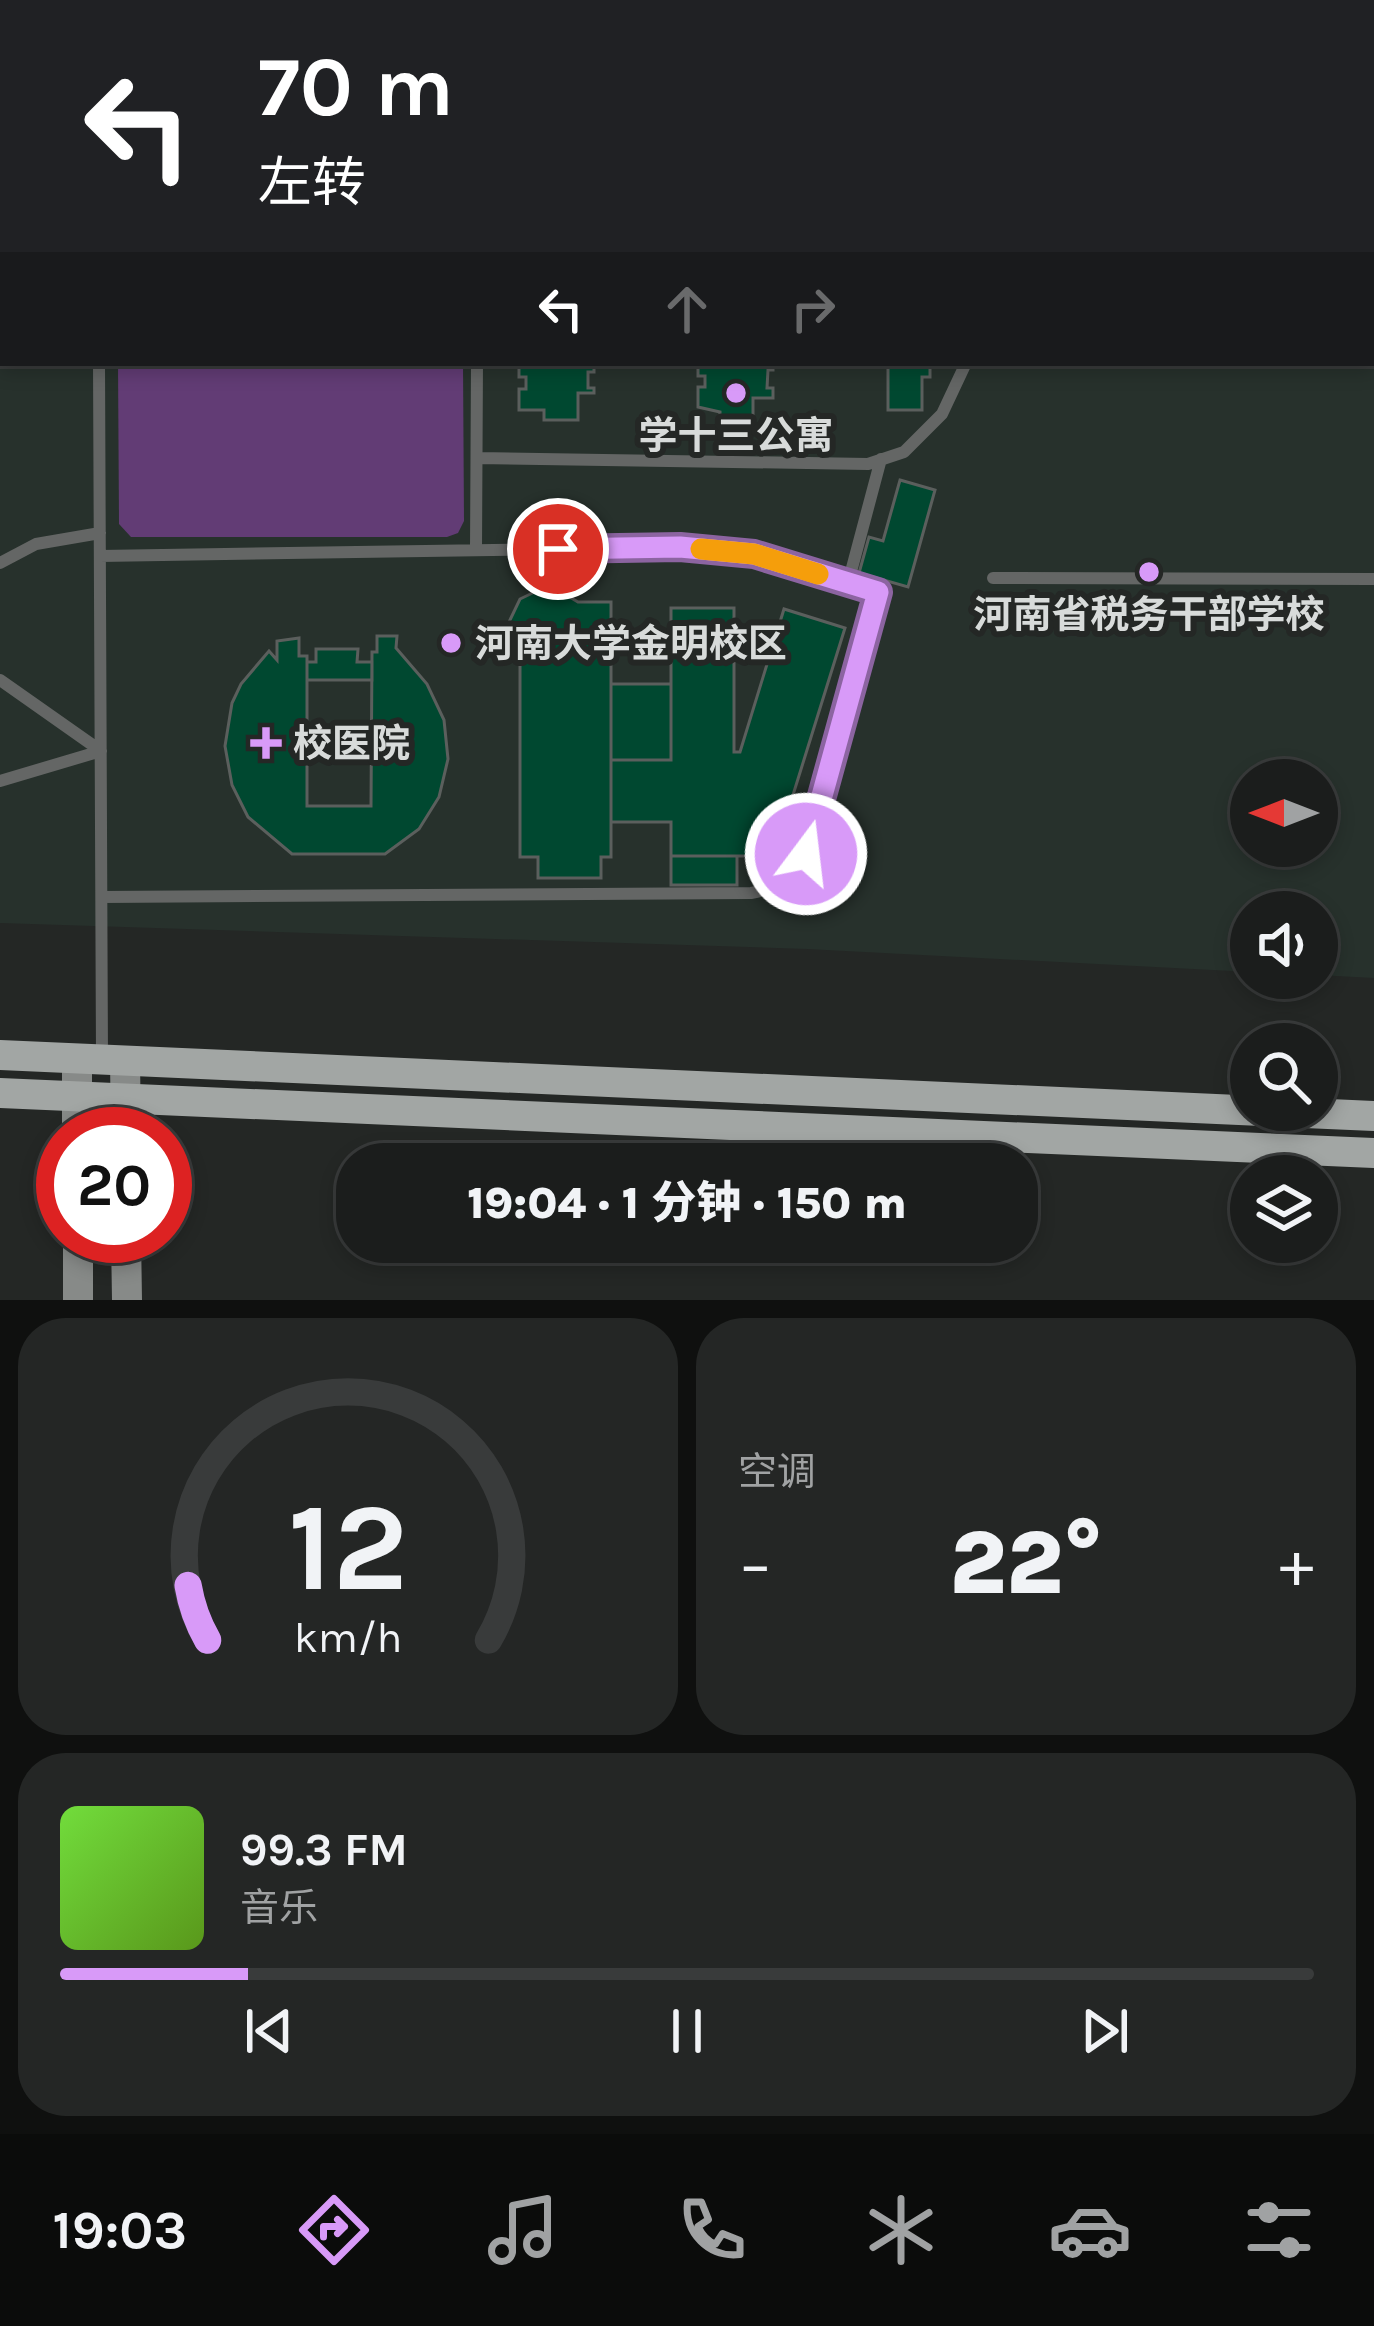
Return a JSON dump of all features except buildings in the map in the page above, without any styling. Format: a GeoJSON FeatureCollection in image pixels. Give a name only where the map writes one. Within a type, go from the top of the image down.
{"type":"FeatureCollection","features":[{"type":"Feature","properties":{"kind":"main road"},"geometry":{"type":"LineString","coordinates":[[0,1055],[1374,1116]]}},
{"type":"Feature","properties":{"kind":"main road"},"geometry":{"type":"LineString","coordinates":[[0,1093],[1374,1153]]}},
{"type":"Feature","properties":{"kind":"street"},"geometry":{"type":"LineString","coordinates":[[77,1107],[77,1096],[101,1060],[125,1107]]}},
{"type":"Feature","properties":{"kind":"street"},"geometry":{"type":"LineString","coordinates":[[78,1263],[78,1300]]}},
{"type":"Feature","properties":{"kind":"street"},"geometry":{"type":"LineString","coordinates":[[126,1263],[127,1300]]}},
{"type":"Feature","properties":{"kind":"lane"},"geometry":{"type":"LineString","coordinates":[[99,366],[101,1060]]}},
{"type":"Feature","properties":{"kind":"lane"},"geometry":{"type":"LineString","coordinates":[[476,550],[477,366]]}},
{"type":"Feature","properties":{"kind":"lane"},"geometry":{"type":"LineString","coordinates":[[477,458],[868,464],[904,452],[942,414],[965,366]]}},
{"type":"Feature","properties":{"kind":"lane"},"geometry":{"type":"LineString","coordinates":[[848,583],[881,459]]}},
{"type":"Feature","properties":{"kind":"lane"},"geometry":{"type":"LineString","coordinates":[[0,563],[36,544],[100,533]]}},
{"type":"Feature","properties":{"kind":"lane"},"geometry":{"type":"LineString","coordinates":[[100,556],[680,547],[754,554],[878,592],[806,854],[790,878],[774,889],[751,893],[101,897]]}},
{"type":"Feature","properties":{"kind":"lane"},"geometry":{"type":"LineString","coordinates":[[993,578],[1374,578]]}},
{"type":"Feature","properties":{"kind":"lane"},"geometry":{"type":"LineString","coordinates":[[0,680],[101,751]]}},
{"type":"Feature","properties":{"kind":"lane"},"geometry":{"type":"LineString","coordinates":[[0,781],[101,751]]}},
{"type":"Feature","properties":{"kind":"shaded area","name":"河南大学金明校区"},"geometry":{"type":"Polygon","coordinates":[[[0,366],[1374,366],[1374,978],[1338,976],[1338,891],[1230,891],[1230,971],[807,949],[0,923],[0,366]]]}},
{"type":"Feature","properties":{"kind":"shaded area"},"geometry":{"type":"Polygon","coordinates":[[[118,366],[463,366],[464,521],[458,533],[447,537],[131,537],[119,524],[118,366]]]}},
{"type":"Feature","properties":{"kind":"slow traffic"},"geometry":{"type":"LineString","coordinates":[[701,549],[754,554],[818,574]]}},
{"type":"Feature","properties":{"kind":"place","name":"学十三公寓"},"geometry":{"type":"Point","coordinates":[736,393]}},
{"type":"Feature","properties":{"kind":"place","name":"河南省税务干部学校"},"geometry":{"type":"Point","coordinates":[1149,572]}},
{"type":"Feature","properties":{"kind":"place","name":"河南大学金明校区"},"geometry":{"type":"Point","coordinates":[451,643]}},
{"type":"Feature","properties":{"kind":"place","name":"校医院"},"geometry":{"type":"Point","coordinates":[266,743]}},
{"type":"Feature","properties":{"kind":"route"},"geometry":{"type":"LineString","coordinates":[[558,549],[680,547],[754,554],[878,592],[806,854]]}}]}
